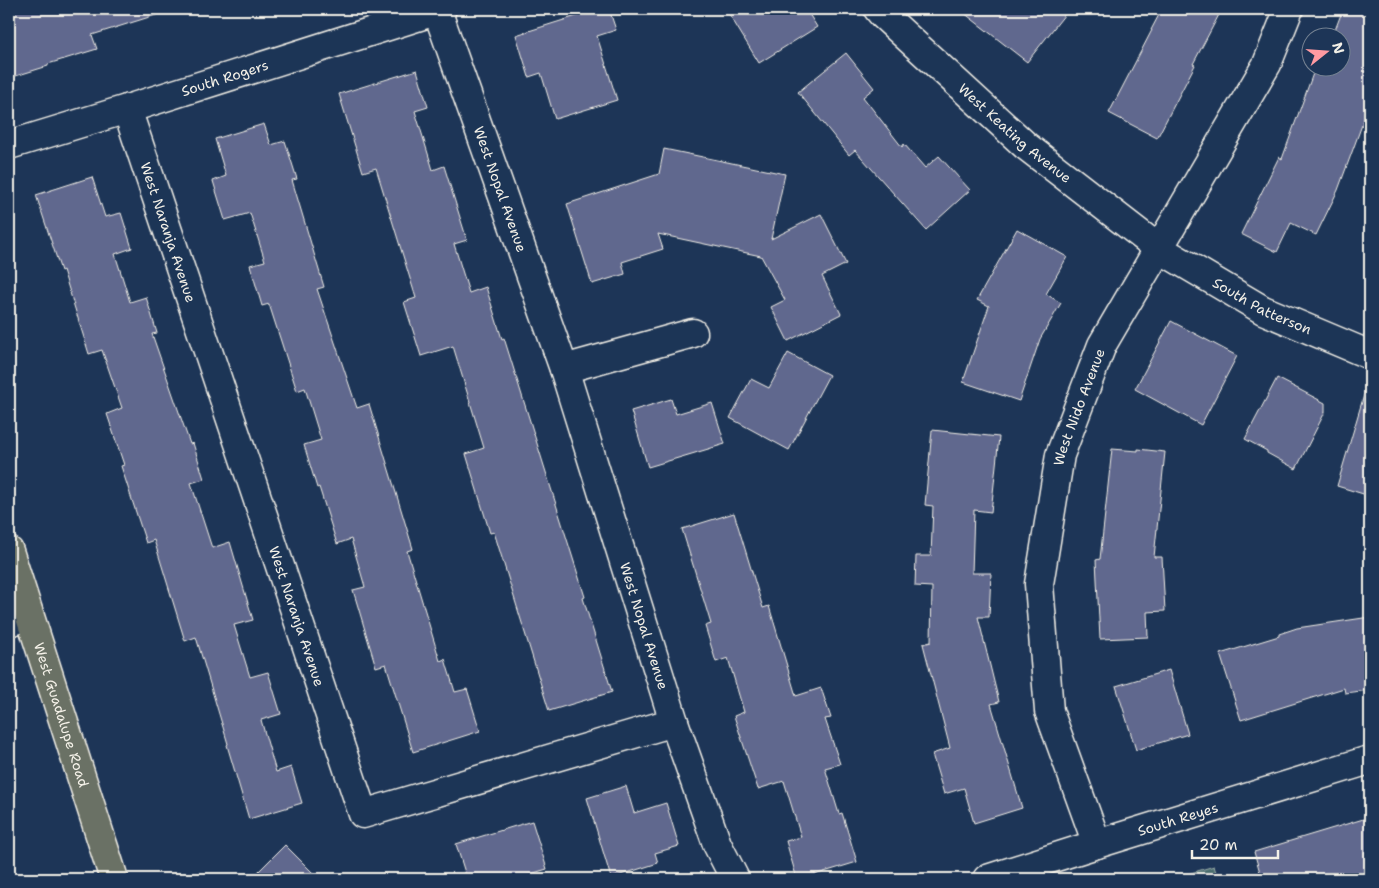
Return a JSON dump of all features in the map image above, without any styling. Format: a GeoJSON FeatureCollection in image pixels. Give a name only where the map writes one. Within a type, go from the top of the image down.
{"type":"FeatureCollection","features":[{"type":"Feature","properties":{"kind":"main road","name":"West Guadalupe Road"},"geometry":{"type":"LineString","coordinates":[[9,551],[19,619],[114,879]]}},
{"type":"Feature","properties":{"kind":"street","name":"West Keating Avenue"},"geometry":{"type":"LineString","coordinates":[[878,9],[1026,146],[1158,248]]}},
{"type":"Feature","properties":{"kind":"street","name":"West Nido Avenue"},"geometry":{"type":"LineString","coordinates":[[1097,844],[1049,710],[1039,584],[1060,455],[1102,345],[1267,64],[1289,9]]}},
{"type":"Feature","properties":{"kind":"street","name":"South Rogers"},"geometry":{"type":"LineString","coordinates":[[9,145],[440,10]]}},
{"type":"Feature","properties":{"kind":"street","name":"West Nopal Avenue"},"geometry":{"type":"LineString","coordinates":[[440,10],[564,369],[674,722],[717,844],[735,879]]}},
{"type":"Feature","properties":{"kind":"street","name":"West Naranja Avenue"},"geometry":{"type":"LineString","coordinates":[[127,109],[363,814],[674,722]]}},
{"type":"Feature","properties":{"kind":"street","name":"South Patterson"},"geometry":{"type":"LineString","coordinates":[[1158,248],[1263,310],[1370,355]]}},
{"type":"Feature","properties":{"kind":"street"},"geometry":{"type":"LineString","coordinates":[[564,369],[693,333]]}},
{"type":"Feature","properties":{"kind":"street","name":"South Reyes"},"geometry":{"type":"LineString","coordinates":[[987,879],[1370,761]]}},
{"type":"Feature","properties":{"kind":"green space"},"geometry":{"type":"Polygon","coordinates":[[[1214,866],[1218,879],[1171,879],[1214,866]]]}},
{"type":"Feature","properties":{"kind":"building"},"geometry":{"type":"Polygon","coordinates":[[[24,9],[158,9],[159,14],[92,35],[97,49],[9,78],[9,13],[24,9]]]}},
{"type":"Feature","properties":{"kind":"building"},"geometry":{"type":"Polygon","coordinates":[[[599,9],[609,9],[616,30],[597,36],[617,100],[555,119],[541,73],[529,77],[516,35],[599,9]]]}},
{"type":"Feature","properties":{"kind":"building"},"geometry":{"type":"Polygon","coordinates":[[[726,9],[806,9],[817,27],[759,63],[726,9]]]}},
{"type":"Feature","properties":{"kind":"building"},"geometry":{"type":"Polygon","coordinates":[[[959,9],[1069,9],[1027,62],[959,9]]]}},
{"type":"Feature","properties":{"kind":"building"},"geometry":{"type":"Polygon","coordinates":[[[1162,9],[1222,9],[1157,138],[1109,113],[1162,9]]]}},
{"type":"Feature","properties":{"kind":"building"},"geometry":{"type":"Polygon","coordinates":[[[1343,9],[1370,9],[1370,103],[1338,190],[1316,235],[1291,223],[1277,252],[1241,234],[1279,157],[1282,159],[1311,78],[1352,78],[1352,28],[1336,28],[1343,9]]]}},
{"type":"Feature","properties":{"kind":"building"},"geometry":{"type":"Polygon","coordinates":[[[846,53],[874,88],[863,97],[902,147],[904,144],[925,168],[939,156],[970,190],[926,230],[855,150],[849,155],[798,92],[846,53]]]}},
{"type":"Feature","properties":{"kind":"building"},"geometry":{"type":"Polygon","coordinates":[[[417,70],[428,107],[415,111],[433,170],[444,166],[467,240],[454,244],[469,293],[486,287],[502,339],[504,338],[585,597],[583,598],[612,692],[549,711],[494,532],[490,533],[466,454],[484,448],[453,346],[421,356],[404,302],[416,298],[376,168],[363,172],[339,94],[417,70]]]}},
{"type":"Feature","properties":{"kind":"building"},"geometry":{"type":"Polygon","coordinates":[[[264,124],[271,145],[285,141],[297,179],[292,180],[324,287],[317,289],[357,408],[369,404],[413,549],[407,551],[440,661],[445,659],[455,692],[467,689],[480,731],[413,752],[386,664],[376,667],[353,590],[365,587],[351,539],[337,544],[319,487],[317,488],[304,445],[321,440],[305,388],[297,391],[269,304],[262,306],[250,265],[265,261],[250,213],[225,220],[213,181],[226,176],[215,139],[264,124]]]}},
{"type":"Feature","properties":{"kind":"building"},"geometry":{"type":"Polygon","coordinates":[[[664,149],[785,174],[771,239],[821,214],[846,264],[822,276],[841,314],[788,341],[771,307],[785,300],[761,256],[658,234],[663,249],[622,262],[625,274],[592,284],[567,204],[659,174],[664,149]]]}},
{"type":"Feature","properties":{"kind":"building"},"geometry":{"type":"Polygon","coordinates":[[[92,177],[105,217],[121,213],[132,248],[115,254],[130,302],[146,297],[157,333],[152,334],[190,444],[193,443],[204,479],[191,483],[212,548],[230,542],[253,620],[234,625],[250,677],[268,672],[281,714],[261,720],[276,772],[291,767],[302,803],[249,819],[196,637],[185,641],[154,540],[146,543],[121,466],[124,465],[107,414],[122,408],[102,350],[89,354],[63,270],[61,271],[36,195],[92,177]]]}},
{"type":"Feature","properties":{"kind":"building"},"geometry":{"type":"Polygon","coordinates":[[[1017,229],[1067,257],[1046,294],[1061,303],[1040,339],[1019,401],[963,382],[989,306],[977,300],[1017,229]]]}},
{"type":"Feature","properties":{"kind":"building"},"geometry":{"type":"Polygon","coordinates":[[[1171,321],[1237,356],[1201,425],[1135,389],[1171,321]]]}},
{"type":"Feature","properties":{"kind":"building"},"geometry":{"type":"Polygon","coordinates":[[[788,353],[829,375],[789,450],[730,418],[751,379],[769,388],[788,353]]]}},
{"type":"Feature","properties":{"kind":"building"},"geometry":{"type":"Polygon","coordinates":[[[1277,378],[1325,403],[1325,412],[1296,469],[1245,439],[1277,378]]]}},
{"type":"Feature","properties":{"kind":"building"},"geometry":{"type":"Polygon","coordinates":[[[1364,395],[1370,395],[1370,496],[1337,486],[1364,395]]]}},
{"type":"Feature","properties":{"kind":"building"},"geometry":{"type":"Polygon","coordinates":[[[671,399],[676,414],[712,403],[725,444],[648,467],[631,411],[671,399]]]}},
{"type":"Feature","properties":{"kind":"building"},"geometry":{"type":"Polygon","coordinates":[[[932,430],[999,437],[991,512],[974,510],[972,573],[991,573],[989,617],[978,617],[999,702],[991,704],[1022,808],[974,823],[964,788],[944,794],[932,754],[950,748],[923,644],[931,642],[932,587],[915,586],[916,556],[931,556],[933,506],[925,505],[932,430]]]}},
{"type":"Feature","properties":{"kind":"building"},"geometry":{"type":"Polygon","coordinates":[[[1112,449],[1165,452],[1154,557],[1162,557],[1165,611],[1147,612],[1148,637],[1100,639],[1096,560],[1100,559],[1112,449]]]}},
{"type":"Feature","properties":{"kind":"building"},"geometry":{"type":"Polygon","coordinates":[[[734,513],[763,608],[769,606],[796,696],[821,688],[831,718],[825,719],[840,764],[825,768],[839,814],[842,813],[857,862],[801,879],[797,879],[786,841],[801,837],[784,781],[758,789],[734,716],[744,712],[728,658],[716,662],[705,626],[711,624],[682,529],[734,513]]]}},
{"type":"Feature","properties":{"kind":"building"},"geometry":{"type":"Polygon","coordinates":[[[1370,617],[1370,690],[1345,693],[1344,688],[1241,720],[1220,654],[1279,636],[1279,634],[1297,628],[1370,617]]]}},
{"type":"Feature","properties":{"kind":"building"},"geometry":{"type":"Polygon","coordinates":[[[1169,670],[1188,734],[1136,750],[1116,686],[1169,670]]]}},
{"type":"Feature","properties":{"kind":"building"},"geometry":{"type":"Polygon","coordinates":[[[626,786],[634,813],[666,803],[679,846],[655,853],[658,863],[611,878],[587,798],[626,786]]]}},
{"type":"Feature","properties":{"kind":"building"},"geometry":{"type":"Polygon","coordinates":[[[1370,817],[1370,873],[1350,879],[1262,879],[1254,852],[1370,817]]]}},
{"type":"Feature","properties":{"kind":"building"},"geometry":{"type":"Polygon","coordinates":[[[532,821],[547,869],[514,879],[467,879],[456,844],[532,821]]]}},
{"type":"Feature","properties":{"kind":"building"},"geometry":{"type":"Polygon","coordinates":[[[285,845],[319,879],[251,879],[285,845]]]}}]}
